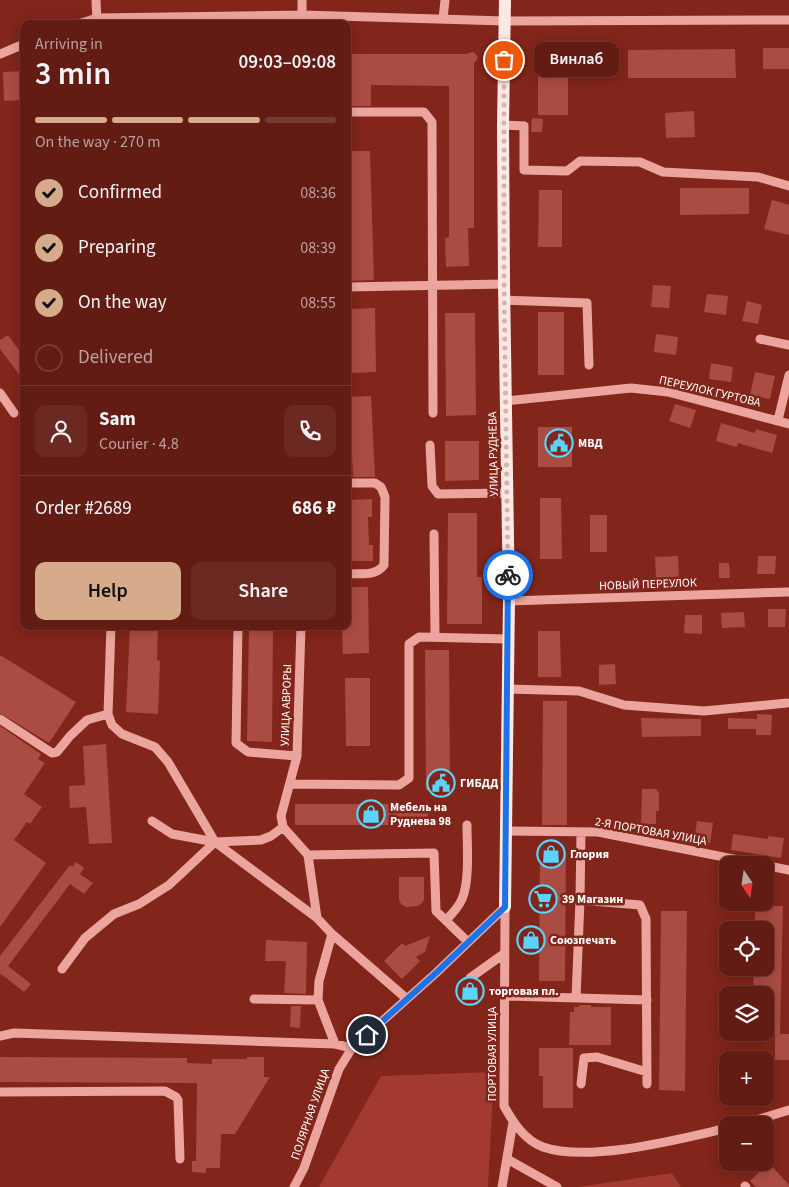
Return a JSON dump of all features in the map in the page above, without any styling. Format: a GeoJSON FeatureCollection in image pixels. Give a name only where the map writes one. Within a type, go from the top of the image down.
{"type":"FeatureCollection","features":[{"type":"Feature","properties":{"kind":"main road","name":"УЛИЦА РУДНЕВА"},"geometry":{"type":"LineString","coordinates":[[505,0],[503,125],[504,300],[509,601],[505,907]]}},
{"type":"Feature","properties":{"kind":"street"},"geometry":{"type":"LineString","coordinates":[[96,0],[97,20]]}},
{"type":"Feature","properties":{"kind":"street"},"geometry":{"type":"LineString","coordinates":[[302,0],[302,19]]}},
{"type":"Feature","properties":{"kind":"street"},"geometry":{"type":"LineString","coordinates":[[443,19],[444,0]]}},
{"type":"Feature","properties":{"kind":"street"},"geometry":{"type":"LineString","coordinates":[[171,20],[789,20]]}},
{"type":"Feature","properties":{"kind":"street"},"geometry":{"type":"LineString","coordinates":[[0,54],[20,46]]}},
{"type":"Feature","properties":{"kind":"street"},"geometry":{"type":"LineString","coordinates":[[351,112],[424,112],[432,122],[433,413]]}},
{"type":"Feature","properties":{"kind":"street"},"geometry":{"type":"LineString","coordinates":[[503,125],[524,126],[524,170],[567,171],[580,161],[640,162],[663,172],[758,177],[789,186]]}},
{"type":"Feature","properties":{"kind":"street"},"geometry":{"type":"LineString","coordinates":[[351,287],[504,284]]}},
{"type":"Feature","properties":{"kind":"street"},"geometry":{"type":"LineString","coordinates":[[504,300],[588,303],[589,365]]}},
{"type":"Feature","properties":{"kind":"street"},"geometry":{"type":"LineString","coordinates":[[760,339],[789,345]]}},
{"type":"Feature","properties":{"kind":"street"},"geometry":{"type":"LineString","coordinates":[[778,420],[789,375]]}},
{"type":"Feature","properties":{"kind":"street","name":"ПЕРЕУЛОК ГУРТОВА"},"geometry":{"type":"LineString","coordinates":[[506,401],[631,388],[668,392],[789,424]]}},
{"type":"Feature","properties":{"kind":"street"},"geometry":{"type":"LineString","coordinates":[[0,393],[14,413]]}},
{"type":"Feature","properties":{"kind":"street"},"geometry":{"type":"LineString","coordinates":[[430,446],[432,486],[438,494],[507,494]]}},
{"type":"Feature","properties":{"kind":"street"},"geometry":{"type":"LineString","coordinates":[[351,483],[374,483],[381,487],[385,497],[384,565],[373,574],[351,574]]}},
{"type":"Feature","properties":{"kind":"street"},"geometry":{"type":"LineString","coordinates":[[434,534],[435,637]]}},
{"type":"Feature","properties":{"kind":"street","name":"НОВЫЙ ПЕРЕУЛОК"},"geometry":{"type":"LineString","coordinates":[[509,601],[789,592]]}},
{"type":"Feature","properties":{"kind":"street"},"geometry":{"type":"LineString","coordinates":[[110,630],[108,714],[112,725],[122,734],[156,747],[168,762],[215,842],[316,918],[407,999]]}},
{"type":"Feature","properties":{"kind":"street"},"geometry":{"type":"LineString","coordinates":[[238,630],[236,742],[248,752],[297,756]]}},
{"type":"Feature","properties":{"kind":"street","name":"УЛИЦА АВРОРЫ"},"geometry":{"type":"LineString","coordinates":[[283,827],[281,816],[297,756],[301,630]]}},
{"type":"Feature","properties":{"kind":"street"},"geometry":{"type":"LineString","coordinates":[[290,784],[399,785],[409,778],[408,644],[419,637],[508,640]]}},
{"type":"Feature","properties":{"kind":"street"},"geometry":{"type":"LineString","coordinates":[[508,689],[579,691],[624,705],[704,711],[786,703]]}},
{"type":"Feature","properties":{"kind":"street"},"geometry":{"type":"LineString","coordinates":[[0,719],[52,753],[57,752],[87,720],[108,714]]}},
{"type":"Feature","properties":{"kind":"street"},"geometry":{"type":"LineString","coordinates":[[152,820],[172,834],[215,842],[261,840],[271,836],[283,827],[308,855],[316,918]]}},
{"type":"Feature","properties":{"kind":"street"},"geometry":{"type":"LineString","coordinates":[[446,920],[463,898],[466,886],[467,825]]}},
{"type":"Feature","properties":{"kind":"street","name":"2-Я ПОРТОВАЯ УЛИЦА"},"geometry":{"type":"LineString","coordinates":[[506,831],[598,832],[789,870]]}},
{"type":"Feature","properties":{"kind":"street"},"geometry":{"type":"LineString","coordinates":[[576,998],[581,832]]}},
{"type":"Feature","properties":{"kind":"street"},"geometry":{"type":"LineString","coordinates":[[62,968],[85,938],[92,932],[114,914],[139,904],[169,885],[215,842]]}},
{"type":"Feature","properties":{"kind":"street"},"geometry":{"type":"LineString","coordinates":[[308,855],[434,852],[436,911],[468,942]]}},
{"type":"Feature","properties":{"kind":"street"},"geometry":{"type":"LineString","coordinates":[[580,900],[640,905],[646,919],[647,1084]]}},
{"type":"Feature","properties":{"kind":"street","name":"ПОЛЯРНАЯ УЛИЦА"},"geometry":{"type":"LineString","coordinates":[[294,1187],[304,1168],[339,1069],[352,1048],[505,907]]}},
{"type":"Feature","properties":{"kind":"street","name":"ПОРТОВАЯ УЛИЦА"},"geometry":{"type":"LineString","coordinates":[[505,907],[504,1106],[513,1122],[528,1138],[542,1146],[564,1152],[613,1150],[719,1130]]}},
{"type":"Feature","properties":{"kind":"street"},"geometry":{"type":"LineString","coordinates":[[332,934],[319,982],[318,1000],[335,1044]]}},
{"type":"Feature","properties":{"kind":"street"},"geometry":{"type":"LineString","coordinates":[[470,978],[505,953]]}},
{"type":"Feature","properties":{"kind":"street"},"geometry":{"type":"LineString","coordinates":[[505,996],[647,1000]]}},
{"type":"Feature","properties":{"kind":"street"},"geometry":{"type":"LineString","coordinates":[[254,999],[318,1000]]}},
{"type":"Feature","properties":{"kind":"street"},"geometry":{"type":"LineString","coordinates":[[0,1036],[14,1033],[335,1044],[352,1048]]}},
{"type":"Feature","properties":{"kind":"street"},"geometry":{"type":"LineString","coordinates":[[581,1084],[584,1058],[596,1057],[647,1072]]}},
{"type":"Feature","properties":{"kind":"street"},"geometry":{"type":"LineString","coordinates":[[0,1092],[165,1092],[176,1097],[178,1100],[180,1159]]}},
{"type":"Feature","properties":{"kind":"street"},"geometry":{"type":"LineString","coordinates":[[769,1116],[789,1110]]}},
{"type":"Feature","properties":{"kind":"street"},"geometry":{"type":"LineString","coordinates":[[502,1187],[513,1122]]}},
{"type":"Feature","properties":{"kind":"street"},"geometry":{"type":"LineString","coordinates":[[507,1159],[557,1187]]}},
{"type":"Feature","properties":{"kind":"shaded area"},"geometry":{"type":"Polygon","coordinates":[[[494,1072],[488,1187],[319,1187],[381,1076],[494,1072]]]}},
{"type":"Feature","properties":{"kind":"shaded area"},"geometry":{"type":"Polygon","coordinates":[[[672,1173],[681,1187],[578,1187],[672,1173]]]}},
{"type":"Feature","properties":{"kind":"building"},"geometry":{"type":"Polygon","coordinates":[[[763,48],[789,48],[789,69],[763,69],[763,48]]]}},
{"type":"Feature","properties":{"kind":"building"},"geometry":{"type":"Polygon","coordinates":[[[735,49],[736,78],[628,78],[628,50],[735,49]]]}},
{"type":"Feature","properties":{"kind":"building"},"geometry":{"type":"Polygon","coordinates":[[[475,53],[478,58],[474,63],[474,228],[468,228],[469,266],[446,267],[445,238],[449,237],[449,86],[371,85],[371,106],[351,106],[351,54],[475,53]]]}},
{"type":"Feature","properties":{"kind":"building"},"geometry":{"type":"Polygon","coordinates":[[[538,54],[568,54],[568,115],[538,115],[538,54]]]}},
{"type":"Feature","properties":{"kind":"building"},"geometry":{"type":"Polygon","coordinates":[[[20,71],[20,100],[4,101],[3,72],[20,71]]]}},
{"type":"Feature","properties":{"kind":"building"},"geometry":{"type":"Polygon","coordinates":[[[694,111],[695,137],[666,138],[665,113],[694,111]]]}},
{"type":"Feature","properties":{"kind":"building"},"geometry":{"type":"Polygon","coordinates":[[[532,118],[543,119],[542,132],[531,132],[532,118]]]}},
{"type":"Feature","properties":{"kind":"building"},"geometry":{"type":"Polygon","coordinates":[[[351,151],[370,151],[374,280],[351,281],[351,151]]]}},
{"type":"Feature","properties":{"kind":"building"},"geometry":{"type":"Polygon","coordinates":[[[680,188],[749,188],[749,214],[680,215],[680,188]]]}},
{"type":"Feature","properties":{"kind":"building"},"geometry":{"type":"Polygon","coordinates":[[[539,190],[562,190],[562,247],[538,247],[539,190]]]}},
{"type":"Feature","properties":{"kind":"building"},"geometry":{"type":"Polygon","coordinates":[[[772,200],[789,205],[789,235],[764,229],[772,200]]]}},
{"type":"Feature","properties":{"kind":"building"},"geometry":{"type":"Polygon","coordinates":[[[653,285],[671,286],[669,308],[651,307],[653,285]]]}},
{"type":"Feature","properties":{"kind":"building"},"geometry":{"type":"Polygon","coordinates":[[[707,294],[728,296],[726,315],[704,312],[707,294]]]}},
{"type":"Feature","properties":{"kind":"building"},"geometry":{"type":"Polygon","coordinates":[[[747,301],[762,305],[758,324],[742,321],[747,301]]]}},
{"type":"Feature","properties":{"kind":"building"},"geometry":{"type":"Polygon","coordinates":[[[375,308],[376,372],[351,373],[351,309],[375,308]]]}},
{"type":"Feature","properties":{"kind":"building"},"geometry":{"type":"Polygon","coordinates":[[[538,312],[564,312],[564,375],[538,375],[538,312]]]}},
{"type":"Feature","properties":{"kind":"building"},"geometry":{"type":"Polygon","coordinates":[[[445,313],[475,313],[476,415],[446,416],[445,313]]]}},
{"type":"Feature","properties":{"kind":"building"},"geometry":{"type":"Polygon","coordinates":[[[656,334],[678,337],[676,355],[654,352],[656,334]]]}},
{"type":"Feature","properties":{"kind":"building"},"geometry":{"type":"Polygon","coordinates":[[[8,335],[20,352],[20,376],[0,349],[0,340],[8,335]]]}},
{"type":"Feature","properties":{"kind":"building"},"geometry":{"type":"Polygon","coordinates":[[[711,363],[733,367],[731,382],[709,379],[711,363]]]}},
{"type":"Feature","properties":{"kind":"building"},"geometry":{"type":"Polygon","coordinates":[[[755,372],[775,376],[770,399],[750,395],[755,372]]]}},
{"type":"Feature","properties":{"kind":"building"},"geometry":{"type":"Polygon","coordinates":[[[371,396],[375,477],[353,477],[351,397],[371,396]]]}},
{"type":"Feature","properties":{"kind":"building"},"geometry":{"type":"Polygon","coordinates":[[[675,404],[696,410],[690,428],[669,421],[675,404]]]}},
{"type":"Feature","properties":{"kind":"building"},"geometry":{"type":"Polygon","coordinates":[[[721,423],[755,433],[756,429],[777,435],[772,453],[738,443],[737,447],[716,441],[721,423]]]}},
{"type":"Feature","properties":{"kind":"building"},"geometry":{"type":"Polygon","coordinates":[[[538,427],[572,427],[572,467],[538,467],[538,427]]]}},
{"type":"Feature","properties":{"kind":"building"},"geometry":{"type":"Polygon","coordinates":[[[445,441],[479,441],[479,480],[445,481],[445,441]]]}},
{"type":"Feature","properties":{"kind":"building"},"geometry":{"type":"Polygon","coordinates":[[[540,498],[561,498],[562,559],[540,559],[540,498]]]}},
{"type":"Feature","properties":{"kind":"building"},"geometry":{"type":"Polygon","coordinates":[[[372,499],[372,517],[368,517],[369,545],[373,545],[373,561],[351,561],[351,500],[372,499]]]}},
{"type":"Feature","properties":{"kind":"building"},"geometry":{"type":"Polygon","coordinates":[[[448,513],[477,513],[477,577],[482,577],[482,624],[447,624],[448,513]]]}},
{"type":"Feature","properties":{"kind":"building"},"geometry":{"type":"Polygon","coordinates":[[[590,515],[607,515],[607,552],[590,552],[590,515]]]}},
{"type":"Feature","properties":{"kind":"building"},"geometry":{"type":"Polygon","coordinates":[[[678,556],[679,577],[656,578],[655,557],[678,556]]]}},
{"type":"Feature","properties":{"kind":"building"},"geometry":{"type":"Polygon","coordinates":[[[758,556],[776,556],[775,574],[757,574],[758,556]]]}},
{"type":"Feature","properties":{"kind":"building"},"geometry":{"type":"Polygon","coordinates":[[[719,563],[729,563],[730,578],[719,578],[719,563]]]}},
{"type":"Feature","properties":{"kind":"building"},"geometry":{"type":"Polygon","coordinates":[[[351,587],[368,587],[369,653],[343,654],[342,630],[351,630],[351,587]]]}},
{"type":"Feature","properties":{"kind":"building"},"geometry":{"type":"Polygon","coordinates":[[[768,609],[786,609],[785,627],[768,627],[768,609]]]}},
{"type":"Feature","properties":{"kind":"building"},"geometry":{"type":"Polygon","coordinates":[[[744,612],[745,627],[722,628],[721,613],[744,612]]]}},
{"type":"Feature","properties":{"kind":"building"},"geometry":{"type":"Polygon","coordinates":[[[685,615],[702,615],[702,634],[684,633],[685,615]]]}},
{"type":"Feature","properties":{"kind":"building"},"geometry":{"type":"Polygon","coordinates":[[[130,630],[158,630],[157,660],[160,661],[158,714],[126,712],[130,630]]]}},
{"type":"Feature","properties":{"kind":"building"},"geometry":{"type":"Polygon","coordinates":[[[249,630],[273,630],[272,742],[247,741],[249,630]]]}},
{"type":"Feature","properties":{"kind":"building"},"geometry":{"type":"Polygon","coordinates":[[[538,631],[560,631],[561,677],[538,677],[538,631]]]}},
{"type":"Feature","properties":{"kind":"building"},"geometry":{"type":"Polygon","coordinates":[[[425,650],[449,650],[450,790],[426,790],[425,650]]]}},
{"type":"Feature","properties":{"kind":"building"},"geometry":{"type":"Polygon","coordinates":[[[0,655],[76,702],[49,743],[0,713],[0,655]]]}},
{"type":"Feature","properties":{"kind":"building"},"geometry":{"type":"Polygon","coordinates":[[[615,664],[616,684],[599,685],[599,665],[615,664]]]}},
{"type":"Feature","properties":{"kind":"building"},"geometry":{"type":"Polygon","coordinates":[[[345,678],[370,678],[370,746],[346,746],[345,678]]]}},
{"type":"Feature","properties":{"kind":"building"},"geometry":{"type":"Polygon","coordinates":[[[543,701],[567,701],[567,825],[542,825],[543,701]]]}},
{"type":"Feature","properties":{"kind":"building"},"geometry":{"type":"Polygon","coordinates":[[[757,714],[772,715],[771,735],[756,735],[756,729],[728,729],[728,718],[757,719],[757,714]]]}},
{"type":"Feature","properties":{"kind":"building"},"geometry":{"type":"Polygon","coordinates":[[[641,718],[701,719],[701,736],[642,737],[641,718]]]}},
{"type":"Feature","properties":{"kind":"building"},"geometry":{"type":"Polygon","coordinates":[[[0,726],[41,754],[38,759],[45,763],[24,794],[42,807],[30,824],[27,822],[14,840],[46,863],[0,927],[0,726]]]}},
{"type":"Feature","properties":{"kind":"building"},"geometry":{"type":"Polygon","coordinates":[[[106,744],[112,843],[89,844],[86,807],[70,808],[69,786],[85,785],[83,746],[106,744]]]}},
{"type":"Feature","properties":{"kind":"building"},"geometry":{"type":"Polygon","coordinates":[[[642,789],[656,789],[659,793],[659,811],[656,811],[656,824],[641,824],[642,789]]]}},
{"type":"Feature","properties":{"kind":"building"},"geometry":{"type":"Polygon","coordinates":[[[295,804],[428,804],[428,825],[295,825],[295,804]]]}},
{"type":"Feature","properties":{"kind":"building"},"geometry":{"type":"Polygon","coordinates":[[[697,821],[713,823],[710,843],[694,841],[697,821]]]}},
{"type":"Feature","properties":{"kind":"building"},"geometry":{"type":"Polygon","coordinates":[[[733,834],[768,839],[768,836],[784,838],[781,858],[731,850],[733,834]]]}},
{"type":"Feature","properties":{"kind":"building"},"geometry":{"type":"Polygon","coordinates":[[[540,853],[566,853],[565,981],[539,981],[540,853]]]}},
{"type":"Feature","properties":{"kind":"building"},"geometry":{"type":"Polygon","coordinates":[[[76,862],[84,868],[80,874],[93,883],[84,894],[70,884],[8,966],[31,984],[24,992],[1,974],[0,976],[0,956],[70,865],[72,867],[76,862]]]}},
{"type":"Feature","properties":{"kind":"building"},"geometry":{"type":"Polygon","coordinates":[[[399,877],[424,877],[424,900],[421,904],[406,907],[401,904],[399,900],[399,877]]]}},
{"type":"Feature","properties":{"kind":"building"},"geometry":{"type":"Polygon","coordinates":[[[774,906],[783,906],[780,1034],[774,1034],[774,986],[753,986],[754,976],[774,976],[774,921],[755,921],[755,911],[774,911],[774,906]]]}},
{"type":"Feature","properties":{"kind":"building"},"geometry":{"type":"Polygon","coordinates":[[[661,911],[687,911],[685,1091],[659,1090],[661,911]]]}},
{"type":"Feature","properties":{"kind":"building"},"geometry":{"type":"Polygon","coordinates":[[[430,936],[425,952],[416,957],[420,961],[402,979],[384,961],[402,943],[405,946],[430,936]]]}},
{"type":"Feature","properties":{"kind":"building"},"geometry":{"type":"Polygon","coordinates":[[[266,940],[307,942],[306,994],[284,993],[286,961],[265,961],[266,940]]]}},
{"type":"Feature","properties":{"kind":"building"},"geometry":{"type":"Polygon","coordinates":[[[579,1005],[611,1007],[611,1045],[569,1045],[570,1012],[574,1012],[574,1007],[579,1007],[579,1005]]]}},
{"type":"Feature","properties":{"kind":"building"},"geometry":{"type":"Polygon","coordinates":[[[291,1006],[301,1006],[300,1028],[290,1027],[291,1006]]]}},
{"type":"Feature","properties":{"kind":"building"},"geometry":{"type":"Polygon","coordinates":[[[775,1034],[789,1034],[789,1060],[775,1060],[775,1034]]]}},
{"type":"Feature","properties":{"kind":"building"},"geometry":{"type":"Polygon","coordinates":[[[539,1048],[573,1048],[573,1108],[543,1108],[543,1076],[539,1076],[539,1048]]]}},
{"type":"Feature","properties":{"kind":"building"},"geometry":{"type":"Polygon","coordinates":[[[0,1057],[187,1058],[187,1063],[212,1064],[212,1059],[264,1057],[264,1077],[270,1077],[235,1134],[221,1134],[220,1168],[206,1168],[206,1173],[192,1172],[192,1161],[196,1161],[197,1083],[0,1082],[0,1057]]]}},
{"type":"Feature","properties":{"kind":"building"},"geometry":{"type":"Polygon","coordinates":[[[774,1168],[789,1187],[756,1187],[750,1181],[761,1171],[774,1171],[774,1168]]]}},
{"type":"Feature","properties":{"kind":"way so far"},"geometry":{"type":"LineString","coordinates":[[504,60],[504,284],[508,575]]}},
{"type":"Feature","properties":{"kind":"place","name":"Винлаб"},"geometry":{"type":"Point","coordinates":[504,60]}},
{"type":"Feature","properties":{"kind":"place","name":"МВД"},"geometry":{"type":"Point","coordinates":[559,443]}},
{"type":"Feature","properties":{"kind":"place","name":"ГИБДД"},"geometry":{"type":"Point","coordinates":[441,783]}},
{"type":"Feature","properties":{"kind":"place","name":"Мебель на Руднева 98"},"geometry":{"type":"Point","coordinates":[371,814]}},
{"type":"Feature","properties":{"kind":"place","name":"Глория"},"geometry":{"type":"Point","coordinates":[551,854]}},
{"type":"Feature","properties":{"kind":"place","name":"39 Магазин"},"geometry":{"type":"Point","coordinates":[543,899]}},
{"type":"Feature","properties":{"kind":"place","name":"Союзпечать"},"geometry":{"type":"Point","coordinates":[531,940]}},
{"type":"Feature","properties":{"kind":"place","name":"торговая пл."},"geometry":{"type":"Point","coordinates":[470,991]}},
{"type":"Feature","properties":{"kind":"route"},"geometry":{"type":"LineString","coordinates":[[367,1035],[505,907],[508,575]]}}]}
